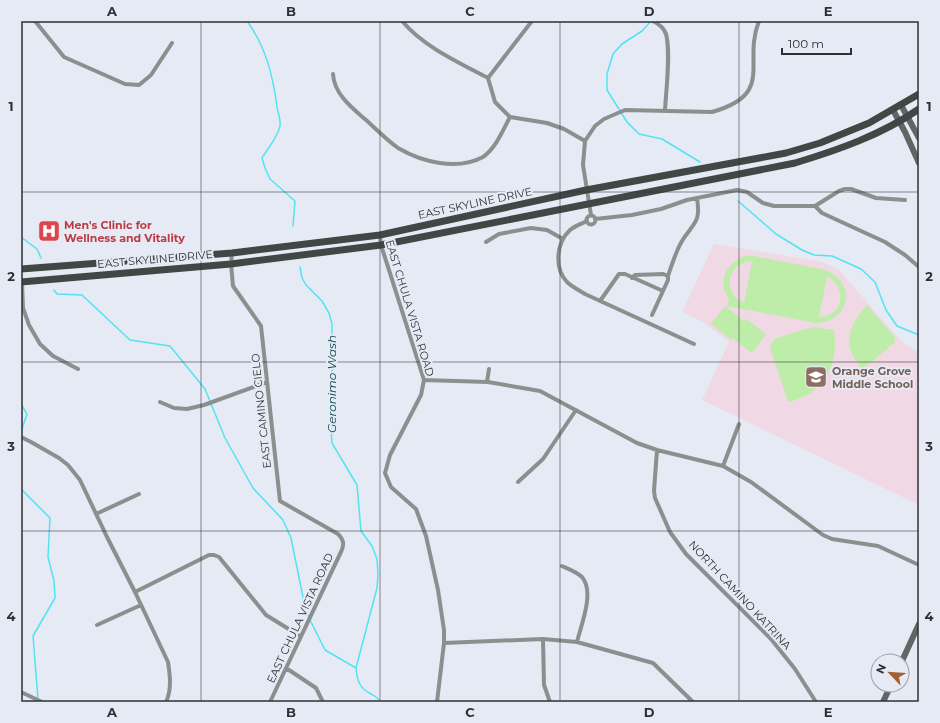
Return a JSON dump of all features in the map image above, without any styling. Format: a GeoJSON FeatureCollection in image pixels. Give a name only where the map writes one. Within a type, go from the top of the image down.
{"type":"FeatureCollection","features":[{"type":"Feature","properties":{"kind":"main road","name":"EAST SKYLINE DRIVE"},"geometry":{"type":"LineString","coordinates":[[21,269],[232,253],[380,235],[586,190],[786,153],[820,143],[869,123],[919,94]]}},
{"type":"Feature","properties":{"kind":"main road"},"geometry":{"type":"LineString","coordinates":[[901,105],[919,138]]}},
{"type":"Feature","properties":{"kind":"main road","name":"EAST SKYLINE DRIVE"},"geometry":{"type":"LineString","coordinates":[[21,282],[230,264],[381,245],[795,163],[842,148],[900,121],[919,109]]}},
{"type":"Feature","properties":{"kind":"main road"},"geometry":{"type":"LineString","coordinates":[[893,110],[900,121],[919,163]]}},
{"type":"Feature","properties":{"kind":"main road"},"geometry":{"type":"LineString","coordinates":[[906,653],[919,624]]}},
{"type":"Feature","properties":{"kind":"street"},"geometry":{"type":"LineString","coordinates":[[35,21],[64,57],[125,84],[139,85],[152,75],[172,43]]}},
{"type":"Feature","properties":{"kind":"street"},"geometry":{"type":"LineString","coordinates":[[402,21],[424,42],[435,50],[488,78],[495,102],[510,117],[547,123],[564,129],[585,141]]}},
{"type":"Feature","properties":{"kind":"street"},"geometry":{"type":"LineString","coordinates":[[488,78],[531,21]]}},
{"type":"Feature","properties":{"kind":"street"},"geometry":{"type":"LineString","coordinates":[[653,21],[660,24],[666,34],[668,52],[665,110]]}},
{"type":"Feature","properties":{"kind":"street"},"geometry":{"type":"LineString","coordinates":[[595,219],[591,215],[582,165],[585,141],[595,126],[616,112],[625,110],[712,112],[738,102],[751,86],[754,73],[755,34],[759,21]]}},
{"type":"Feature","properties":{"kind":"street"},"geometry":{"type":"LineString","coordinates":[[333,74],[333,82],[336,89],[345,100],[398,147],[411,154],[437,162],[452,165],[468,163],[483,156],[493,148],[510,117]]}},
{"type":"Feature","properties":{"kind":"street"},"geometry":{"type":"LineString","coordinates":[[595,219],[632,215],[661,209],[687,200],[728,191],[742,190],[767,204],[774,206],[815,206],[845,189],[851,189],[876,198],[905,200]]}},
{"type":"Feature","properties":{"kind":"street"},"geometry":{"type":"LineString","coordinates":[[652,315],[668,280],[668,276],[678,249],[697,220],[697,198]]}},
{"type":"Feature","properties":{"kind":"street"},"geometry":{"type":"LineString","coordinates":[[815,206],[822,213],[885,242],[905,255],[918,266],[919,270]]}},
{"type":"Feature","properties":{"kind":"street"},"geometry":{"type":"LineString","coordinates":[[591,215],[587,217],[587,221],[570,231],[560,245],[558,254],[563,276],[574,287],[600,301],[694,344]]}},
{"type":"Feature","properties":{"kind":"street"},"geometry":{"type":"LineString","coordinates":[[587,221],[591,224],[595,222],[595,219]]}},
{"type":"Feature","properties":{"kind":"street"},"geometry":{"type":"LineString","coordinates":[[486,242],[499,234],[531,228],[547,230],[563,239]]}},
{"type":"Feature","properties":{"kind":"street","name":"EAST CHULA VISTA ROAD"},"geometry":{"type":"LineString","coordinates":[[380,235],[381,245],[424,380],[421,395],[390,455],[385,473],[391,487],[416,509],[426,536],[438,590],[444,630],[444,643]]}},
{"type":"Feature","properties":{"kind":"street","name":"EAST CAMINO CIELO"},"geometry":{"type":"LineString","coordinates":[[232,253],[230,264],[232,286],[261,326],[280,501],[338,534],[343,540]]}},
{"type":"Feature","properties":{"kind":"street"},"geometry":{"type":"LineString","coordinates":[[600,301],[619,274],[625,274],[663,292]]}},
{"type":"Feature","properties":{"kind":"street"},"geometry":{"type":"LineString","coordinates":[[632,278],[635,275],[663,274],[668,276]]}},
{"type":"Feature","properties":{"kind":"street"},"geometry":{"type":"LineString","coordinates":[[21,282],[23,308],[29,326],[40,344],[53,356],[78,369]]}},
{"type":"Feature","properties":{"kind":"street"},"geometry":{"type":"LineString","coordinates":[[487,382],[489,369]]}},
{"type":"Feature","properties":{"kind":"street"},"geometry":{"type":"LineString","coordinates":[[424,380],[487,382],[540,391],[637,443],[657,450],[723,466],[751,482],[823,535],[832,539],[878,546],[919,565]]}},
{"type":"Feature","properties":{"kind":"street"},"geometry":{"type":"LineString","coordinates":[[160,402],[174,408],[187,409],[204,405],[267,382]]}},
{"type":"Feature","properties":{"kind":"street"},"geometry":{"type":"LineString","coordinates":[[518,482],[543,459],[576,410]]}},
{"type":"Feature","properties":{"kind":"street"},"geometry":{"type":"LineString","coordinates":[[723,466],[739,424]]}},
{"type":"Feature","properties":{"kind":"street"},"geometry":{"type":"LineString","coordinates":[[21,437],[59,458],[68,465],[80,480],[168,662],[170,687],[166,702]]}},
{"type":"Feature","properties":{"kind":"street","name":"NORTH CAMINO KATRINA"},"geometry":{"type":"LineString","coordinates":[[657,450],[654,491],[655,498],[670,532],[686,554],[771,639],[796,669],[816,702]]}},
{"type":"Feature","properties":{"kind":"street"},"geometry":{"type":"LineString","coordinates":[[96,514],[139,494]]}},
{"type":"Feature","properties":{"kind":"street","name":"EAST CHULA VISTA ROAD"},"geometry":{"type":"LineString","coordinates":[[270,702],[343,548],[343,540]]}},
{"type":"Feature","properties":{"kind":"street"},"geometry":{"type":"LineString","coordinates":[[135,592],[209,555],[214,555],[219,557],[266,615],[300,636]]}},
{"type":"Feature","properties":{"kind":"street"},"geometry":{"type":"LineString","coordinates":[[562,566],[579,575],[586,586],[587,600],[577,642]]}},
{"type":"Feature","properties":{"kind":"street"},"geometry":{"type":"LineString","coordinates":[[97,625],[141,605]]}},
{"type":"Feature","properties":{"kind":"street"},"geometry":{"type":"LineString","coordinates":[[543,639],[544,685],[550,702]]}},
{"type":"Feature","properties":{"kind":"street"},"geometry":{"type":"LineString","coordinates":[[437,702],[444,643],[543,639],[577,642],[653,663],[693,702]]}},
{"type":"Feature","properties":{"kind":"street"},"geometry":{"type":"LineString","coordinates":[[286,668],[316,688],[323,702]]}},
{"type":"Feature","properties":{"kind":"street"},"geometry":{"type":"LineString","coordinates":[[21,692],[42,702]]}},
{"type":"Feature","properties":{"kind":"shaded area","name":"Orange Grove Middle School"},"geometry":{"type":"Polygon","coordinates":[[[714,244],[823,262],[839,270],[900,340],[919,353],[919,505],[702,400],[729,342],[705,323],[682,312],[714,244]]]}},
{"type":"Feature","properties":{"kind":"green space"},"geometry":{"type":"Polygon","coordinates":[[[745,256],[754,256],[826,270],[836,276],[843,284],[846,292],[846,301],[843,309],[828,321],[816,323],[727,306],[729,300],[725,293],[725,274],[728,268],[738,259],[745,256]],[[752,261],[737,267],[732,272],[730,279],[732,292],[744,303],[752,261]],[[827,276],[819,317],[834,312],[840,301],[838,287],[834,281],[827,276]]]}},
{"type":"Feature","properties":{"kind":"green space"},"geometry":{"type":"Polygon","coordinates":[[[867,305],[895,337],[895,342],[868,365],[861,368],[851,351],[849,343],[852,327],[867,305]]]}},
{"type":"Feature","properties":{"kind":"green space"},"geometry":{"type":"Polygon","coordinates":[[[725,306],[744,321],[746,319],[766,334],[752,353],[732,338],[731,340],[711,324],[725,306]]]}},
{"type":"Feature","properties":{"kind":"green space"},"geometry":{"type":"Polygon","coordinates":[[[813,327],[834,330],[835,350],[830,368],[826,377],[814,391],[803,397],[788,402],[770,347],[774,339],[813,327]]]}},
{"type":"Feature","properties":{"kind":"waterway","name":"Geronimo Wash"},"geometry":{"type":"LineString","coordinates":[[247,21],[254,31],[268,62],[280,121],[277,134],[262,158],[270,179],[295,201],[293,226]]}},
{"type":"Feature","properties":{"kind":"waterway"},"geometry":{"type":"LineString","coordinates":[[651,21],[642,31],[622,44],[613,54],[607,74],[607,90],[627,122],[639,134],[662,139],[700,162]]}},
{"type":"Feature","properties":{"kind":"waterway"},"geometry":{"type":"LineString","coordinates":[[738,201],[776,234],[802,250],[814,255],[832,256],[861,269],[875,282],[886,310],[897,326],[919,335]]}},
{"type":"Feature","properties":{"kind":"waterway"},"geometry":{"type":"LineString","coordinates":[[21,237],[37,249],[41,258]]}},
{"type":"Feature","properties":{"kind":"waterway","name":"Geronimo Wash"},"geometry":{"type":"LineString","coordinates":[[300,267],[302,278],[306,285],[322,301],[329,313],[332,324],[332,443],[357,485],[361,531],[372,546],[377,559],[377,588],[356,668],[358,680],[361,686],[367,692],[376,697],[380,702]]}},
{"type":"Feature","properties":{"kind":"waterway"},"geometry":{"type":"LineString","coordinates":[[54,290],[57,294],[82,295],[130,340],[170,346],[205,389],[225,438],[253,488],[283,520],[291,538],[306,612],[309,617]]}},
{"type":"Feature","properties":{"kind":"waterway"},"geometry":{"type":"LineString","coordinates":[[21,404],[27,414],[21,432]]}},
{"type":"Feature","properties":{"kind":"waterway"},"geometry":{"type":"LineString","coordinates":[[21,489],[50,518],[48,557],[54,581],[55,598],[33,636],[38,699]]}},
{"type":"Feature","properties":{"kind":"waterway"},"geometry":{"type":"LineString","coordinates":[[310,620],[325,650],[356,668]]}},
{"type":"Feature","properties":{"kind":"place","name":"Men's Clinic for Wellness and Vitality"},"geometry":{"type":"Point","coordinates":[49,231]}},
{"type":"Feature","properties":{"kind":"place","name":"Orange Grove Middle School"},"geometry":{"type":"Point","coordinates":[816,377]}}]}
